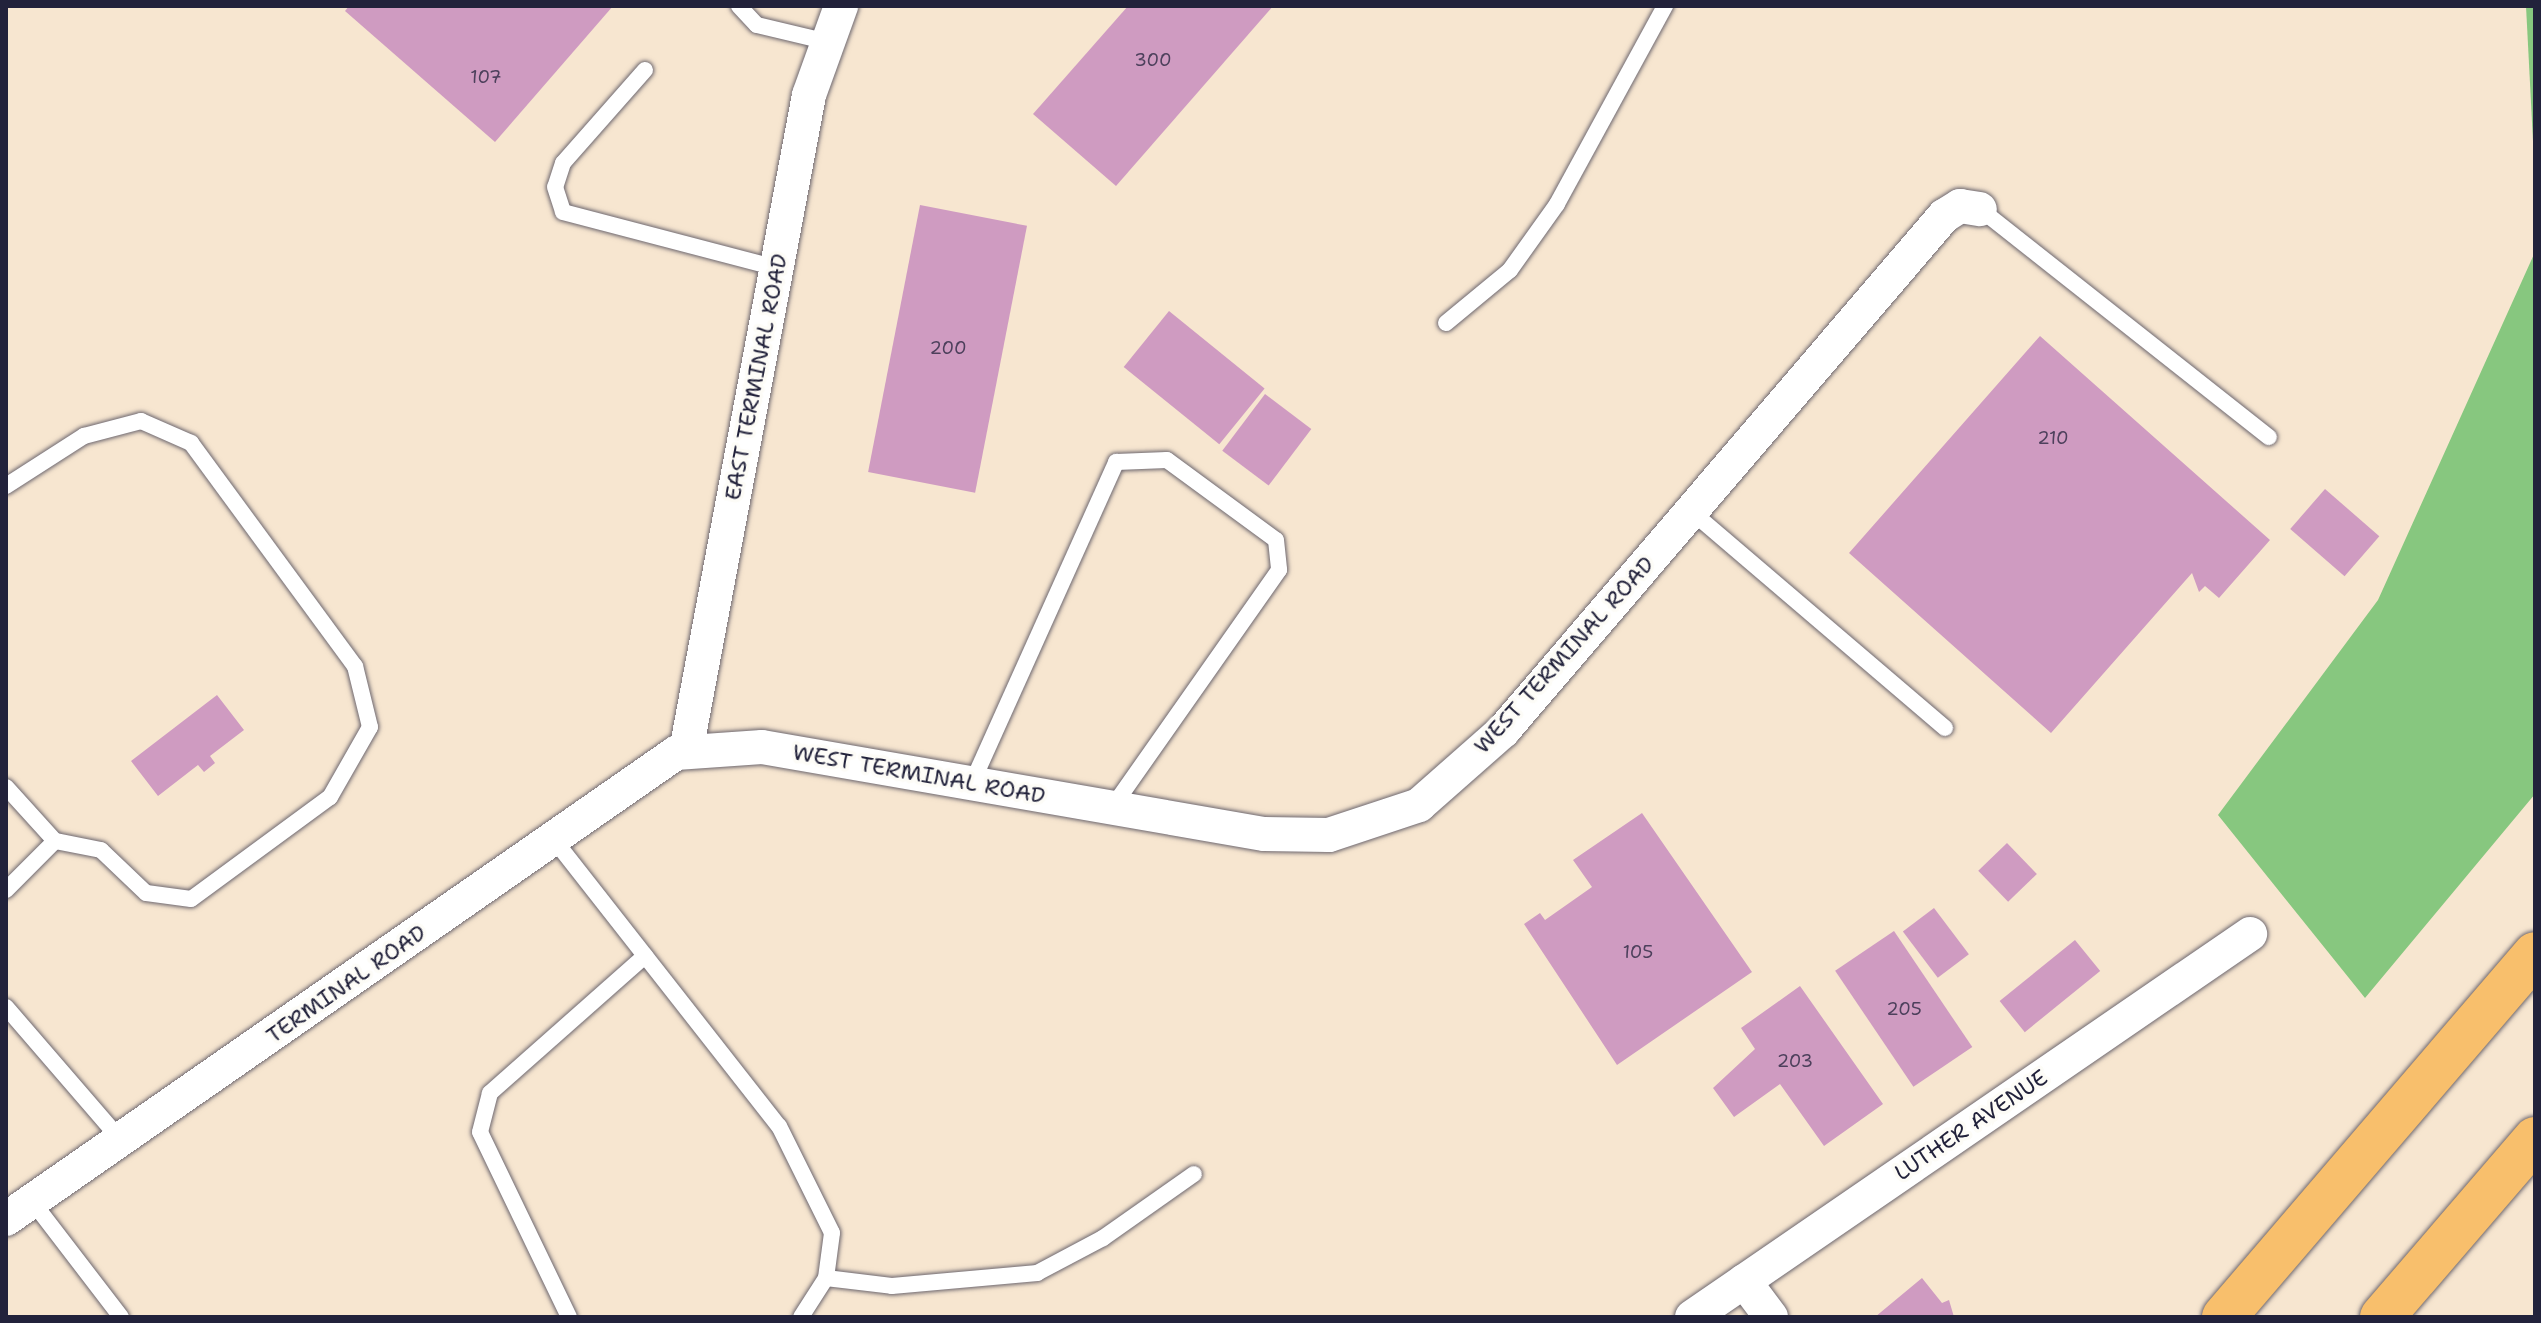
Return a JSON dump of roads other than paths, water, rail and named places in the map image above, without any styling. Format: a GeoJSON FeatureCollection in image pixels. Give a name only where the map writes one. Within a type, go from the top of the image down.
{"type":"FeatureCollection","features":[{"type":"Feature","properties":{"kind":"highway"},"geometry":{"type":"LineString","coordinates":[[2224,1317],[2535,954]]}},
{"type":"Feature","properties":{"kind":"highway"},"geometry":{"type":"LineString","coordinates":[[2382,1317],[2535,1139]]}},
{"type":"Feature","properties":{"kind":"street","name":"EAST TERMINAL ROAD"},"geometry":{"type":"LineString","coordinates":[[686,751],[776,268],[824,41],[841,6]]}},
{"type":"Feature","properties":{"kind":"street","name":"WEST TERMINAL ROAD"},"geometry":{"type":"LineString","coordinates":[[686,751],[762,747],[1264,834],[1329,835],[1419,805],[1503,731],[1944,216],[1960,206],[1980,209]]}},
{"type":"Feature","properties":{"kind":"street","name":"TERMINAL ROAD"},"geometry":{"type":"LineString","coordinates":[[19,1210],[552,837],[686,751]]}},
{"type":"Feature","properties":{"kind":"street","name":"LUTHER AVENUE"},"geometry":{"type":"LineString","coordinates":[[1692,1317],[2250,934]]}},
{"type":"Feature","properties":{"kind":"street"},"geometry":{"type":"LineString","coordinates":[[1744,1281],[1771,1317]]}},
{"type":"Feature","properties":{"kind":"lane"},"geometry":{"type":"LineString","coordinates":[[739,6],[757,25],[824,41]]}},
{"type":"Feature","properties":{"kind":"lane"},"geometry":{"type":"LineString","coordinates":[[1446,323],[1510,270],[1557,204],[1665,6]]}},
{"type":"Feature","properties":{"kind":"lane"},"geometry":{"type":"LineString","coordinates":[[645,70],[563,163],[555,187],[563,212],[776,268]]}},
{"type":"Feature","properties":{"kind":"lane"},"geometry":{"type":"LineString","coordinates":[[1980,209],[2269,437]]}},
{"type":"Feature","properties":{"kind":"lane"},"geometry":{"type":"LineString","coordinates":[[6,486],[84,436],[141,421],[191,443],[355,666],[370,727],[330,797],[191,899],[146,893],[101,850],[55,841],[6,787]]}},
{"type":"Feature","properties":{"kind":"lane"},"geometry":{"type":"LineString","coordinates":[[972,783],[1116,462],[1167,460],[1276,540],[1279,570],[1112,808]]}},
{"type":"Feature","properties":{"kind":"lane"},"geometry":{"type":"LineString","coordinates":[[1691,511],[1945,728]]}},
{"type":"Feature","properties":{"kind":"lane"},"geometry":{"type":"LineString","coordinates":[[552,837],[779,1126],[832,1233],[826,1278],[801,1317]]}},
{"type":"Feature","properties":{"kind":"lane"},"geometry":{"type":"LineString","coordinates":[[6,890],[55,841]]}},
{"type":"Feature","properties":{"kind":"lane"},"geometry":{"type":"LineString","coordinates":[[569,1317],[480,1132],[490,1093],[645,956]]}},
{"type":"Feature","properties":{"kind":"lane"},"geometry":{"type":"LineString","coordinates":[[6,1007],[121,1140]]}},
{"type":"Feature","properties":{"kind":"lane"},"geometry":{"type":"LineString","coordinates":[[826,1278],[892,1286],[1037,1273],[1103,1238],[1194,1174]]}},
{"type":"Feature","properties":{"kind":"lane"},"geometry":{"type":"LineString","coordinates":[[19,1210],[121,1317]]}}]}
